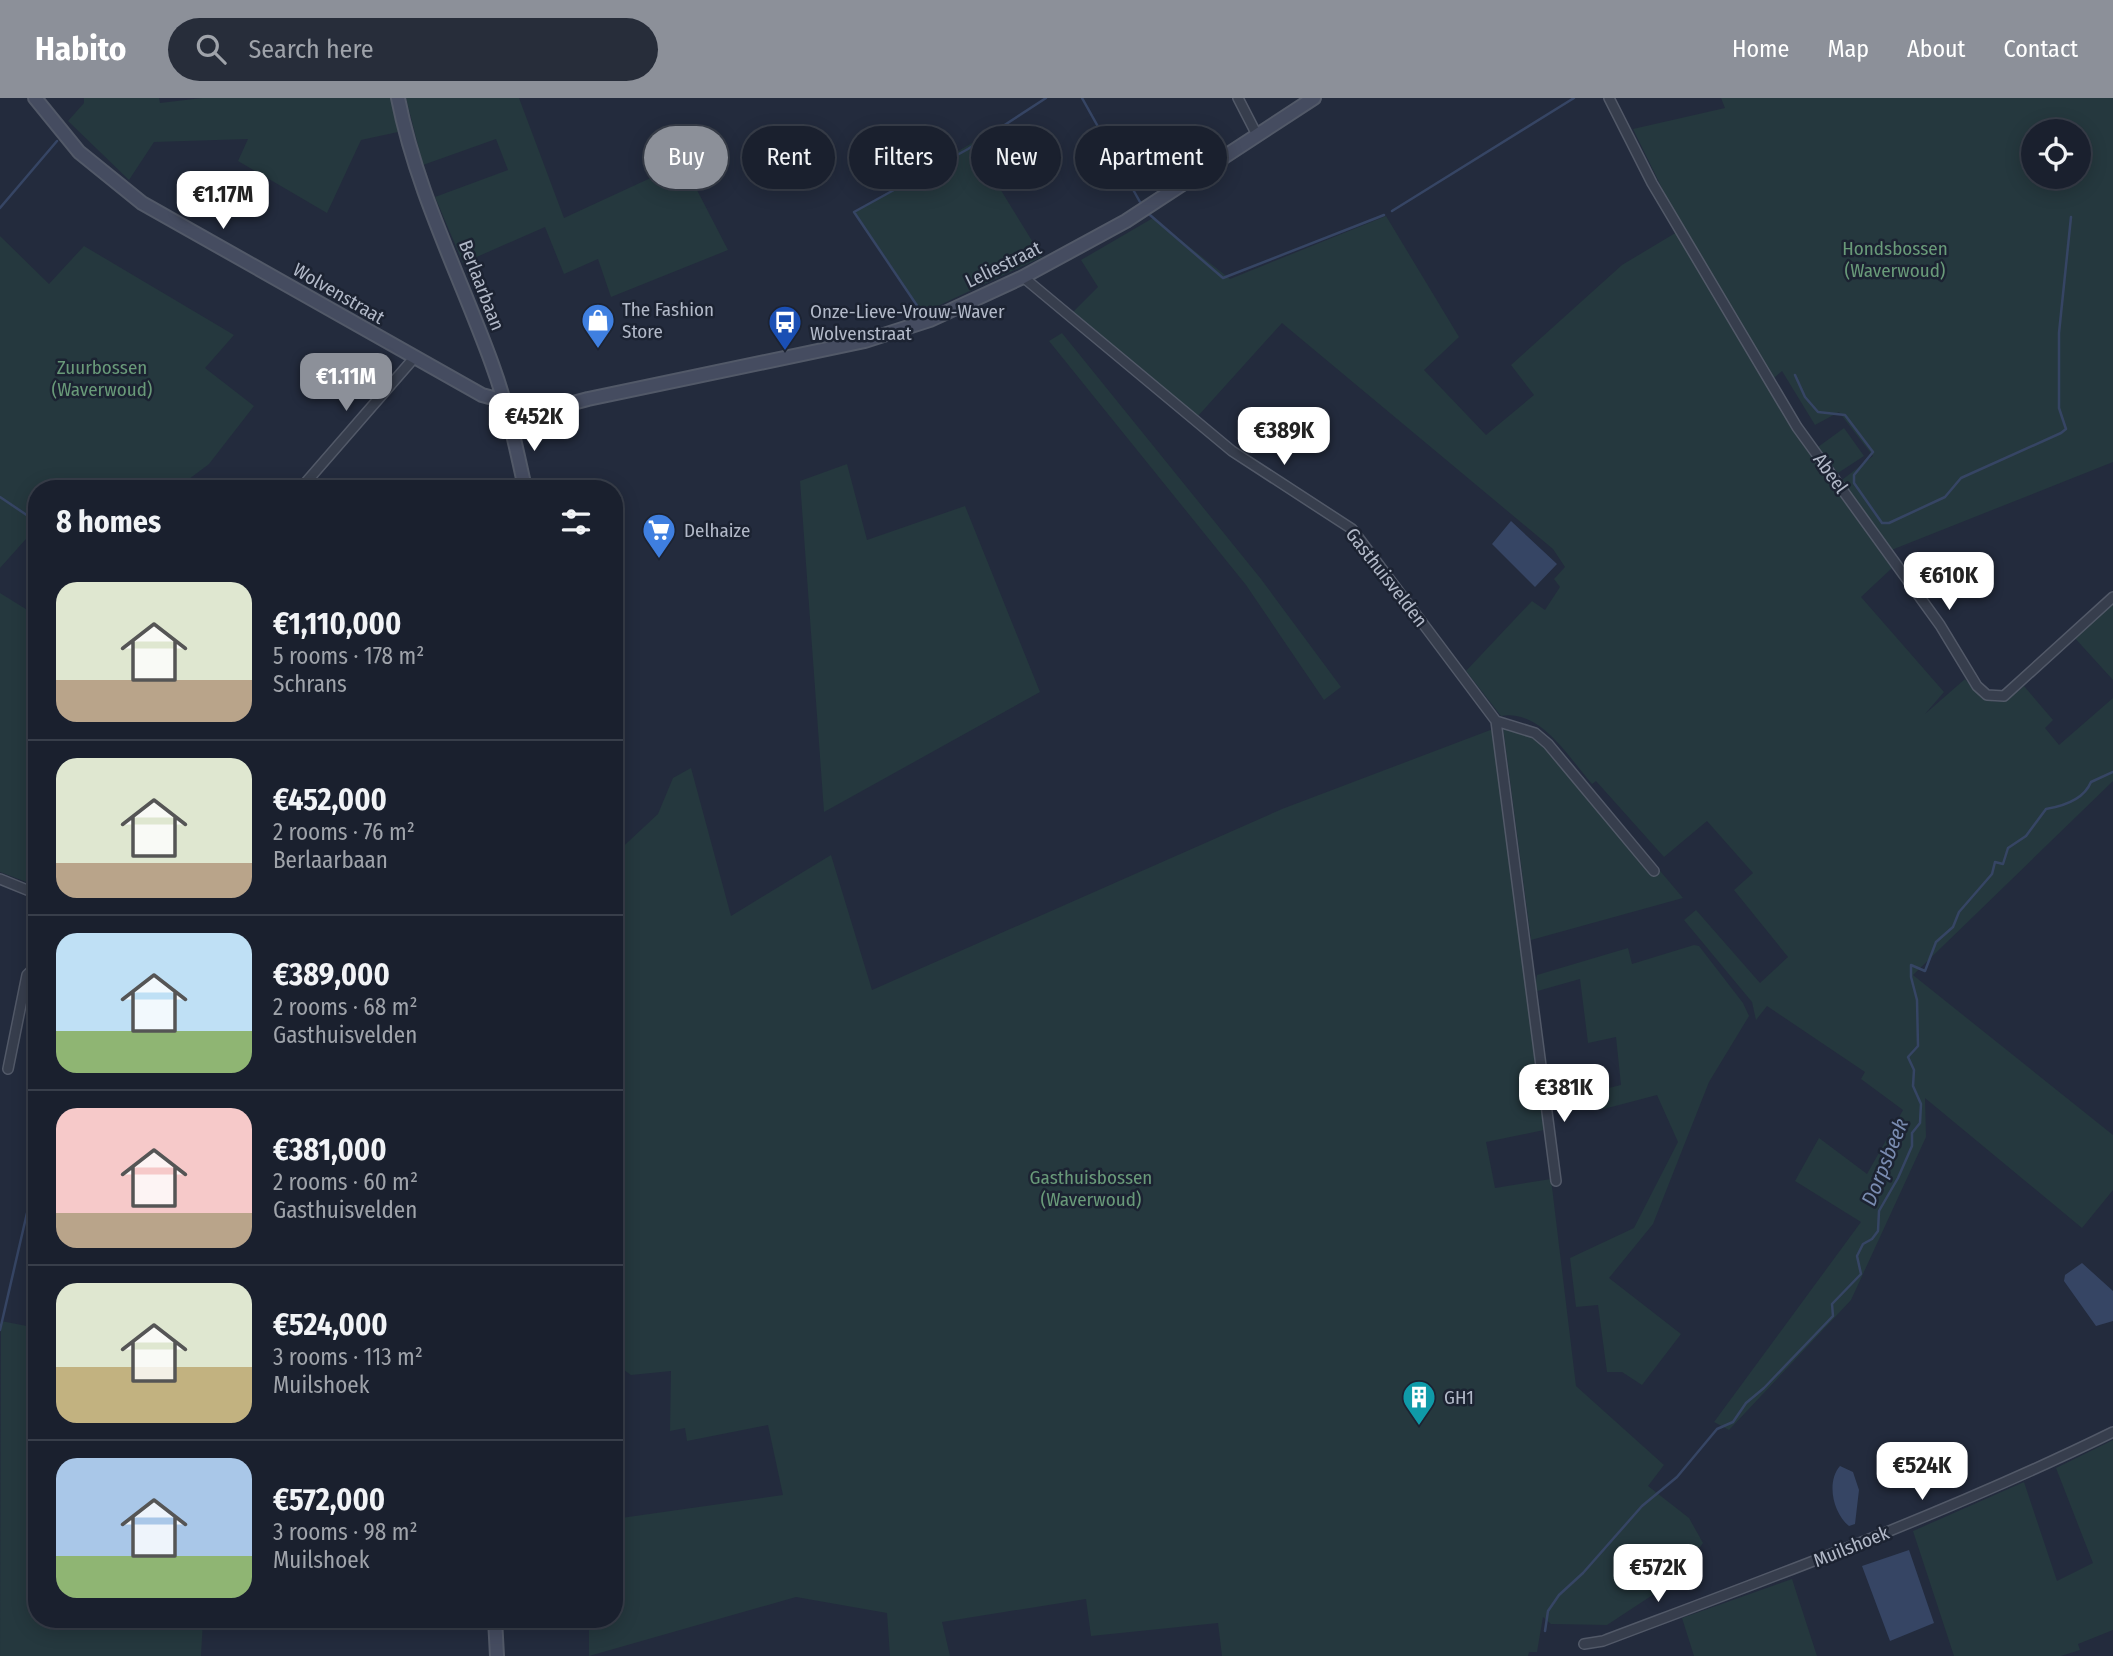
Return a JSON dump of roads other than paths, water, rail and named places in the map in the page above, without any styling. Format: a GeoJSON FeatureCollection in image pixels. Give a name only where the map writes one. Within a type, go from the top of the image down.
{"type":"FeatureCollection","features":[{"type":"Feature","properties":{"kind":"street","name":"Wolvenstraat"},"geometry":{"type":"LineString","coordinates":[[35,98],[79,152],[142,203],[414,358],[482,395],[504,401]]}},
{"type":"Feature","properties":{"kind":"street","name":"Berlaarbaan"},"geometry":{"type":"LineString","coordinates":[[398,98],[406,139],[504,401],[522,480]]}},
{"type":"Feature","properties":{"kind":"street"},"geometry":{"type":"LineString","coordinates":[[1238,98],[1257,135]]}},
{"type":"Feature","properties":{"kind":"street","name":"Leliestraat"},"geometry":{"type":"LineString","coordinates":[[511,424],[588,398],[888,334],[930,320],[1023,277],[1126,220],[1314,98]]}},
{"type":"Feature","properties":{"kind":"street","name":"Abeel"},"geometry":{"type":"LineString","coordinates":[[1609,98],[1652,183],[1797,427],[1940,625],[1977,686],[1987,695],[2004,696],[2113,597]]}},
{"type":"Feature","properties":{"kind":"street","name":"Gasthuisvelden"},"geometry":{"type":"LineString","coordinates":[[1023,277],[1232,451],[1352,529],[1496,720],[1556,1181]]}},
{"type":"Feature","properties":{"kind":"street"},"geometry":{"type":"LineString","coordinates":[[308,480],[414,358]]}},
{"type":"Feature","properties":{"kind":"street"},"geometry":{"type":"LineString","coordinates":[[1496,720],[1535,733],[1548,744],[1654,870]]}},
{"type":"Feature","properties":{"kind":"street"},"geometry":{"type":"LineString","coordinates":[[0,879],[28,890]]}},
{"type":"Feature","properties":{"kind":"street"},"geometry":{"type":"LineString","coordinates":[[8,1069],[28,974]]}},
{"type":"Feature","properties":{"kind":"street","name":"Muilshoek"},"geometry":{"type":"LineString","coordinates":[[1584,1644],[1603,1641],[1910,1522],[2025,1475],[2113,1432]]}},
{"type":"Feature","properties":{"kind":"street"},"geometry":{"type":"LineString","coordinates":[[495,1628],[497,1656]]}},
{"type":"Feature","properties":{"kind":"water"},"geometry":{"type":"Polygon","coordinates":[[[1511,521],[1557,564],[1535,587],[1492,544],[1511,521]]]}},
{"type":"Feature","properties":{"kind":"water"},"geometry":{"type":"Polygon","coordinates":[[[2082,1263],[2113,1291],[2113,1321],[2096,1326],[2064,1281],[2065,1275],[2082,1263]]]}},
{"type":"Feature","properties":{"kind":"water"},"geometry":{"type":"Polygon","coordinates":[[[1840,1466],[1853,1472],[1859,1490],[1855,1524],[1849,1526],[1835,1506],[1833,1497],[1833,1480],[1840,1466]]]}},
{"type":"Feature","properties":{"kind":"water"},"geometry":{"type":"Polygon","coordinates":[[[1909,1550],[1934,1623],[1890,1641],[1862,1566],[1909,1550]]]}},
{"type":"Feature","properties":{"kind":"waterway"},"geometry":{"type":"LineString","coordinates":[[922,313],[854,212],[968,149],[1046,98]]}},
{"type":"Feature","properties":{"kind":"waterway"},"geometry":{"type":"LineString","coordinates":[[1082,98],[1140,202]]}},
{"type":"Feature","properties":{"kind":"waterway"},"geometry":{"type":"LineString","coordinates":[[1392,211],[1574,98]]}},
{"type":"Feature","properties":{"kind":"waterway"},"geometry":{"type":"LineString","coordinates":[[0,208],[57,141]]}},
{"type":"Feature","properties":{"kind":"waterway"},"geometry":{"type":"LineString","coordinates":[[1150,215],[1223,278],[1384,215]]}},
{"type":"Feature","properties":{"kind":"waterway"},"geometry":{"type":"LineString","coordinates":[[1795,375],[1805,397],[1818,412],[1845,415],[1873,452],[1854,475],[1854,483],[1882,523],[1889,523],[1945,497],[1961,478],[2061,433],[2066,429],[2059,408],[2059,333],[2071,217]]}},
{"type":"Feature","properties":{"kind":"waterway"},"geometry":{"type":"LineString","coordinates":[[0,497],[28,516]]}},
{"type":"Feature","properties":{"kind":"waterway","name":"Dorpsbeek"},"geometry":{"type":"LineString","coordinates":[[1545,1631],[1548,1611],[1559,1595],[1583,1573],[1642,1506],[1677,1477],[1717,1429],[1733,1422],[1746,1403],[1764,1388],[1833,1316],[1832,1304],[1861,1274],[1857,1256],[1863,1244],[1872,1239],[1878,1231],[1879,1211],[1898,1178],[1912,1146],[1912,1133],[1920,1123],[1921,1104],[1913,1086],[1914,1070],[1908,1057],[1918,1046],[1917,1000],[1911,965],[1925,971],[1936,942],[1953,927],[1959,912],[1992,874],[1995,862],[2003,864],[2008,848],[2026,836],[2046,809],[2073,801],[2084,793],[2091,782],[2113,772]]}},
{"type":"Feature","properties":{"kind":"waterway"},"geometry":{"type":"LineString","coordinates":[[0,1330],[27,1213]]}},
{"type":"Feature","properties":{"kind":"place","name":"The Fashion Store"},"geometry":{"type":"Point","coordinates":[598,350]}},
{"type":"Feature","properties":{"kind":"place","name":"Onze-Lieve-Vrouw-Waver Wolvenstraat"},"geometry":{"type":"Point","coordinates":[785,352]}},
{"type":"Feature","properties":{"kind":"place","name":"Delhaize"},"geometry":{"type":"Point","coordinates":[659,560]}},
{"type":"Feature","properties":{"kind":"place","name":"GH1"},"geometry":{"type":"Point","coordinates":[1419,1427]}},
{"type":"Feature","properties":{"kind":"park label","name":"Hondsbossen (Waverwoud)"},"geometry":{"type":"Point","coordinates":[1895,259]}},
{"type":"Feature","properties":{"kind":"park label","name":"Zuurbossen (Waverwoud)"},"geometry":{"type":"Point","coordinates":[102,378]}},
{"type":"Feature","properties":{"kind":"park label","name":"Gasthuisbossen (Waverwoud)"},"geometry":{"type":"Point","coordinates":[1091,1188]}}]}
